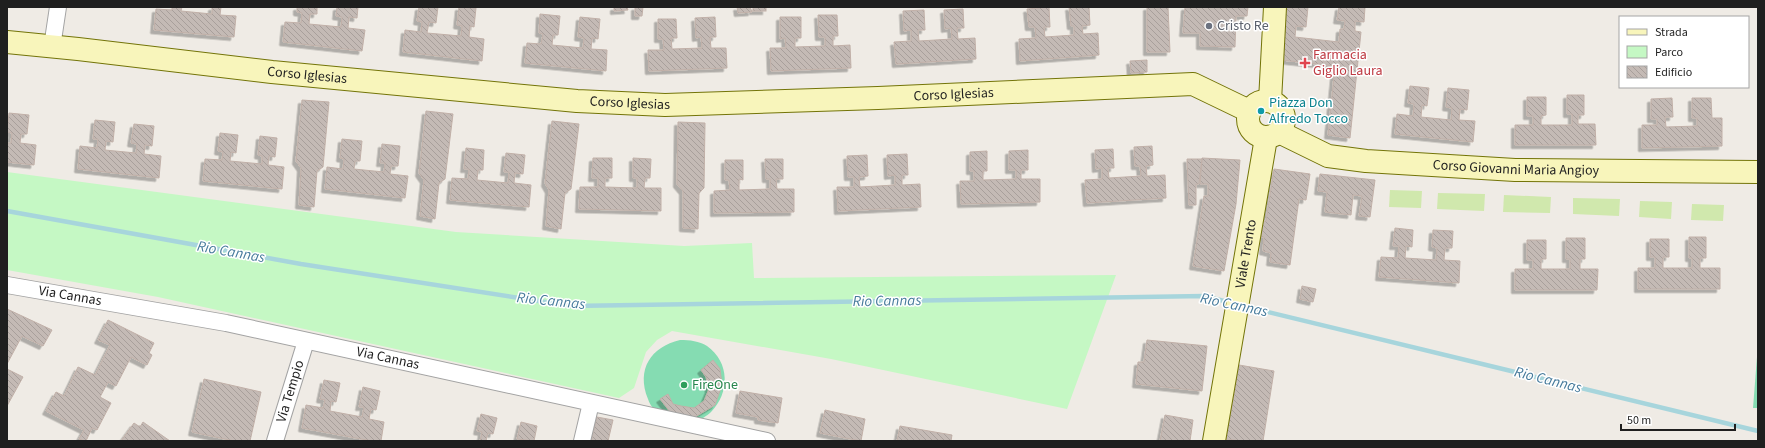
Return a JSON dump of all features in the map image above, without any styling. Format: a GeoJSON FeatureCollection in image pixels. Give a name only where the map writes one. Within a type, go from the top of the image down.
{"type":"FeatureCollection","features":[{"type":"Feature","properties":{"kind":"street"},"geometry":{"type":"LineString","coordinates":[[52,47],[58,7]]}},
{"type":"Feature","properties":{"kind":"street"},"geometry":{"type":"LineString","coordinates":[[1270,101],[1275,7]]}},
{"type":"Feature","properties":{"kind":"street","name":"Corso Iglesias"},"geometry":{"type":"LineString","coordinates":[[7,42],[279,72],[577,101],[665,105],[878,98],[1193,84],[1249,111]]}},
{"type":"Feature","properties":{"kind":"street"},"geometry":{"type":"LineString","coordinates":[[1270,101],[1275,103],[1282,111],[1284,122],[1273,135],[1254,134],[1248,124],[1249,111],[1258,103],[1270,101]]}},
{"type":"Feature","properties":{"kind":"street","name":"Corso Giovanni Maria Angioy"},"geometry":{"type":"LineString","coordinates":[[1273,135],[1328,156],[1366,160],[1515,170],[1758,172]]}},
{"type":"Feature","properties":{"kind":"street","name":"Viale Trento"},"geometry":{"type":"LineString","coordinates":[[1214,441],[1241,279],[1273,135]]}},
{"type":"Feature","properties":{"kind":"street","name":"Via Cannas"},"geometry":{"type":"LineString","coordinates":[[7,285],[226,323],[750,439],[768,441]]}},
{"type":"Feature","properties":{"kind":"street","name":"Via Tempio"},"geometry":{"type":"LineString","coordinates":[[275,441],[306,341]]}},
{"type":"Feature","properties":{"kind":"street"},"geometry":{"type":"LineString","coordinates":[[582,441],[591,403]]}},
{"type":"Feature","properties":{"kind":"green space"},"geometry":{"type":"Polygon","coordinates":[[[7,172],[456,232],[684,246],[752,243],[754,278],[1116,275],[1067,409],[831,359],[672,331],[657,340],[646,352],[634,388],[619,398],[158,297],[7,270],[7,172]]]}},
{"type":"Feature","properties":{"kind":"green space"},"geometry":{"type":"Polygon","coordinates":[[[1390,190],[1422,191],[1421,208],[1389,207],[1390,190]]]}},
{"type":"Feature","properties":{"kind":"green space"},"geometry":{"type":"Polygon","coordinates":[[[1438,193],[1485,194],[1484,211],[1437,209],[1438,193]]]}},
{"type":"Feature","properties":{"kind":"green space"},"geometry":{"type":"Polygon","coordinates":[[[1504,195],[1551,197],[1550,213],[1503,212],[1504,195]]]}},
{"type":"Feature","properties":{"kind":"green space"},"geometry":{"type":"Polygon","coordinates":[[[1573,198],[1620,199],[1619,216],[1573,214],[1573,198]]]}},
{"type":"Feature","properties":{"kind":"green space"},"geometry":{"type":"Polygon","coordinates":[[[1640,201],[1672,202],[1671,219],[1639,217],[1640,201]]]}},
{"type":"Feature","properties":{"kind":"green space"},"geometry":{"type":"Polygon","coordinates":[[[1692,204],[1724,205],[1723,221],[1691,220],[1692,204]]]}},
{"type":"Feature","properties":{"kind":"green space","name":"FireOne"},"geometry":{"type":"Polygon","coordinates":[[[680,340],[694,341],[707,346],[720,360],[725,378],[722,396],[717,404],[708,415],[695,421],[658,411],[652,407],[645,388],[645,369],[654,354],[670,343],[680,340]]]}},
{"type":"Feature","properties":{"kind":"green space"},"geometry":{"type":"Polygon","coordinates":[[[1758,344],[1758,408],[1753,408],[1758,344]]]}},
{"type":"Feature","properties":{"kind":"building"},"geometry":{"type":"Polygon","coordinates":[[[172,7],[182,7],[181,11],[212,14],[212,7],[221,7],[220,15],[236,16],[234,37],[154,30],[156,9],[172,10],[172,7]]]}},
{"type":"Feature","properties":{"kind":"building"},"geometry":{"type":"Polygon","coordinates":[[[297,7],[317,7],[317,14],[310,14],[309,24],[341,27],[342,17],[336,16],[337,7],[358,7],[357,18],[349,17],[348,28],[365,30],[362,51],[283,42],[285,22],[301,23],[302,13],[297,12],[297,7]]]}},
{"type":"Feature","properties":{"kind":"building"},"geometry":{"type":"Polygon","coordinates":[[[419,7],[438,7],[436,23],[429,22],[427,33],[461,36],[462,26],[457,25],[459,7],[476,8],[474,27],[470,26],[469,37],[484,39],[482,61],[403,52],[405,30],[421,32],[422,22],[417,21],[419,7]]]}},
{"type":"Feature","properties":{"kind":"building"},"geometry":{"type":"Polygon","coordinates":[[[614,7],[627,7],[628,10],[614,11],[614,7]]]}},
{"type":"Feature","properties":{"kind":"building"},"geometry":{"type":"Polygon","coordinates":[[[635,7],[643,7],[642,16],[635,16],[635,7]]]}},
{"type":"Feature","properties":{"kind":"building"},"geometry":{"type":"Polygon","coordinates":[[[737,7],[750,7],[752,12],[738,13],[737,7]]]}},
{"type":"Feature","properties":{"kind":"building"},"geometry":{"type":"Polygon","coordinates":[[[753,7],[766,7],[766,11],[753,11],[753,7]]]}},
{"type":"Feature","properties":{"kind":"building"},"geometry":{"type":"Polygon","coordinates":[[[1049,7],[1050,27],[1044,27],[1045,37],[1074,35],[1074,26],[1071,26],[1069,7],[1089,7],[1090,25],[1082,26],[1083,34],[1098,33],[1099,55],[1020,61],[1019,39],[1036,38],[1035,27],[1029,27],[1027,9],[1049,7]]]}},
{"type":"Feature","properties":{"kind":"building"},"geometry":{"type":"Polygon","coordinates":[[[1147,7],[1168,7],[1170,52],[1147,52],[1147,7]]]}},
{"type":"Feature","properties":{"kind":"building","name":"Cristo Re"},"geometry":{"type":"Polygon","coordinates":[[[1185,7],[1248,7],[1247,16],[1236,16],[1235,47],[1200,46],[1200,33],[1183,33],[1185,7]]]}},
{"type":"Feature","properties":{"kind":"building"},"geometry":{"type":"Polygon","coordinates":[[[1286,7],[1308,7],[1306,27],[1296,26],[1295,37],[1339,42],[1340,29],[1344,29],[1345,21],[1337,20],[1339,7],[1365,7],[1364,22],[1355,21],[1355,31],[1361,32],[1350,138],[1328,135],[1335,66],[1281,60],[1286,7]]]}},
{"type":"Feature","properties":{"kind":"building"},"geometry":{"type":"Polygon","coordinates":[[[963,9],[964,28],[957,28],[958,39],[975,38],[976,59],[896,64],[894,42],[911,41],[911,30],[904,31],[903,11],[924,10],[925,30],[918,30],[919,41],[952,39],[951,28],[945,29],[944,10],[963,9]]]}},
{"type":"Feature","properties":{"kind":"building"},"geometry":{"type":"Polygon","coordinates":[[[540,14],[560,16],[558,35],[553,35],[552,45],[583,48],[584,38],[578,37],[580,17],[600,19],[598,39],[592,38],[591,49],[607,50],[606,71],[525,63],[527,43],[541,44],[543,34],[539,33],[540,14]]]}},
{"type":"Feature","properties":{"kind":"building"},"geometry":{"type":"Polygon","coordinates":[[[818,15],[837,15],[838,36],[833,36],[833,46],[850,45],[851,68],[771,71],[770,48],[786,48],[785,38],[780,39],[780,17],[801,17],[801,38],[795,38],[795,47],[825,46],[825,37],[819,37],[818,15]]]}},
{"type":"Feature","properties":{"kind":"building"},"geometry":{"type":"Polygon","coordinates":[[[715,17],[716,37],[710,37],[711,48],[726,48],[727,68],[649,71],[648,50],[664,50],[663,39],[658,39],[658,19],[676,19],[677,38],[671,38],[672,49],[702,48],[701,37],[696,38],[695,18],[715,17]]]}},
{"type":"Feature","properties":{"kind":"building"},"geometry":{"type":"Polygon","coordinates":[[[1147,60],[1147,72],[1131,73],[1130,61],[1147,60]]]}},
{"type":"Feature","properties":{"kind":"building"},"geometry":{"type":"Polygon","coordinates":[[[1410,86],[1429,88],[1427,106],[1422,105],[1421,117],[1451,120],[1452,108],[1446,107],[1448,88],[1469,90],[1467,110],[1460,109],[1459,120],[1475,121],[1473,142],[1395,134],[1397,114],[1413,116],[1414,104],[1408,103],[1410,86]]]}},
{"type":"Feature","properties":{"kind":"building"},"geometry":{"type":"Polygon","coordinates":[[[1567,95],[1584,95],[1584,115],[1578,115],[1578,124],[1595,124],[1596,145],[1515,145],[1515,125],[1533,125],[1533,116],[1527,116],[1527,97],[1546,97],[1546,115],[1541,116],[1541,125],[1572,125],[1572,114],[1567,114],[1567,95]]]}},
{"type":"Feature","properties":{"kind":"building"},"geometry":{"type":"Polygon","coordinates":[[[1672,98],[1673,117],[1665,117],[1666,127],[1697,126],[1697,118],[1692,118],[1692,98],[1711,98],[1712,118],[1722,118],[1722,146],[1642,148],[1642,125],[1657,125],[1657,119],[1651,119],[1651,99],[1672,98]]]}},
{"type":"Feature","properties":{"kind":"building"},"geometry":{"type":"Polygon","coordinates":[[[302,100],[329,102],[323,167],[317,171],[314,207],[299,205],[301,168],[296,161],[302,100]]]}},
{"type":"Feature","properties":{"kind":"building"},"geometry":{"type":"Polygon","coordinates":[[[426,111],[453,114],[445,179],[439,183],[435,219],[420,216],[424,180],[419,173],[426,111]]]}},
{"type":"Feature","properties":{"kind":"building"},"geometry":{"type":"Polygon","coordinates":[[[9,113],[29,115],[27,134],[21,134],[20,143],[36,145],[34,165],[7,162],[7,143],[11,143],[12,133],[7,132],[9,113]]]}},
{"type":"Feature","properties":{"kind":"building"},"geometry":{"type":"Polygon","coordinates":[[[95,120],[115,122],[113,142],[106,141],[105,150],[136,153],[137,144],[131,143],[134,124],[154,126],[152,146],[145,145],[144,154],[161,156],[159,178],[78,169],[80,146],[97,148],[98,139],[93,139],[95,120]]]}},
{"type":"Feature","properties":{"kind":"building"},"geometry":{"type":"Polygon","coordinates":[[[552,121],[579,124],[571,189],[565,193],[561,229],[546,226],[549,190],[545,183],[552,121]]]}},
{"type":"Feature","properties":{"kind":"building"},"geometry":{"type":"Polygon","coordinates":[[[678,122],[705,123],[704,188],[699,193],[698,229],[683,228],[683,191],[677,184],[678,122]]]}},
{"type":"Feature","properties":{"kind":"building"},"geometry":{"type":"Polygon","coordinates":[[[220,133],[238,135],[236,153],[231,152],[230,161],[262,164],[262,156],[258,155],[260,136],[277,138],[275,157],[269,156],[268,165],[284,167],[282,189],[203,181],[205,159],[222,160],[223,152],[218,151],[220,133]]]}},
{"type":"Feature","properties":{"kind":"building"},"geometry":{"type":"Polygon","coordinates":[[[342,139],[362,141],[360,161],[355,161],[354,169],[384,172],[385,163],[380,163],[382,144],[400,146],[398,166],[391,166],[390,174],[408,176],[405,198],[325,189],[327,167],[343,169],[344,159],[340,158],[342,139]]]}},
{"type":"Feature","properties":{"kind":"building"},"geometry":{"type":"Polygon","coordinates":[[[1152,146],[1153,165],[1146,166],[1147,176],[1165,175],[1166,198],[1087,203],[1085,180],[1102,179],[1102,168],[1096,169],[1095,150],[1113,149],[1114,168],[1108,168],[1109,178],[1141,176],[1140,166],[1135,166],[1134,147],[1152,146]]]}},
{"type":"Feature","properties":{"kind":"building"},"geometry":{"type":"Polygon","coordinates":[[[466,148],[484,150],[483,170],[478,170],[477,180],[508,183],[509,172],[504,172],[506,153],[525,155],[523,174],[515,173],[514,183],[531,185],[529,207],[450,200],[452,178],[468,179],[469,169],[464,169],[466,148]]]}},
{"type":"Feature","properties":{"kind":"building"},"geometry":{"type":"Polygon","coordinates":[[[1028,150],[1028,170],[1021,170],[1021,179],[1040,179],[1040,202],[961,204],[960,181],[974,181],[974,171],[970,171],[970,152],[987,151],[987,171],[983,171],[983,180],[1016,179],[1016,170],[1009,170],[1009,151],[1028,150]]]}},
{"type":"Feature","properties":{"kind":"building"},"geometry":{"type":"Polygon","coordinates":[[[907,154],[908,175],[902,175],[902,185],[920,184],[921,207],[838,211],[837,187],[854,187],[854,177],[848,177],[847,156],[867,155],[868,176],[859,177],[860,187],[895,185],[895,175],[888,176],[887,155],[907,154]]]}},
{"type":"Feature","properties":{"kind":"building"},"geometry":{"type":"Polygon","coordinates":[[[593,158],[612,158],[612,178],[605,178],[605,187],[637,188],[637,178],[633,178],[633,158],[651,159],[650,178],[645,178],[644,188],[661,188],[661,211],[579,209],[580,187],[598,187],[598,178],[592,178],[593,158]]]}},
{"type":"Feature","properties":{"kind":"building"},"geometry":{"type":"Polygon","coordinates":[[[1202,158],[1240,160],[1236,204],[1224,271],[1193,266],[1204,196],[1208,196],[1208,184],[1200,184],[1202,158]]]}},
{"type":"Feature","properties":{"kind":"building"},"geometry":{"type":"Polygon","coordinates":[[[765,159],[783,159],[783,179],[776,179],[777,189],[794,189],[794,212],[714,213],[714,191],[730,190],[729,180],[725,180],[725,160],[743,160],[743,180],[739,179],[739,190],[770,189],[770,179],[766,179],[765,159]]]}},
{"type":"Feature","properties":{"kind":"building"},"geometry":{"type":"Polygon","coordinates":[[[1187,159],[1202,159],[1199,184],[1196,184],[1196,205],[1189,205],[1187,159]]]}},
{"type":"Feature","properties":{"kind":"building"},"geometry":{"type":"Polygon","coordinates":[[[1274,169],[1310,174],[1306,200],[1299,199],[1290,265],[1270,262],[1271,253],[1263,251],[1264,237],[1261,237],[1263,221],[1266,221],[1274,169]]]}},
{"type":"Feature","properties":{"kind":"building"},"geometry":{"type":"Polygon","coordinates":[[[1320,174],[1375,180],[1370,217],[1359,216],[1362,196],[1353,195],[1351,215],[1325,212],[1327,192],[1318,191],[1320,174]]]}},
{"type":"Feature","properties":{"kind":"building"},"geometry":{"type":"Polygon","coordinates":[[[1395,228],[1413,230],[1412,247],[1406,246],[1405,258],[1436,260],[1437,248],[1432,247],[1433,230],[1453,231],[1452,248],[1445,248],[1444,260],[1460,261],[1459,283],[1379,277],[1381,257],[1398,258],[1399,246],[1393,246],[1395,228]]]}},
{"type":"Feature","properties":{"kind":"building"},"geometry":{"type":"Polygon","coordinates":[[[1689,237],[1706,237],[1706,258],[1700,258],[1700,268],[1720,268],[1720,289],[1638,289],[1638,268],[1655,268],[1655,257],[1650,257],[1650,239],[1669,239],[1669,257],[1663,257],[1663,268],[1692,268],[1692,258],[1689,258],[1689,237]]]}},
{"type":"Feature","properties":{"kind":"building"},"geometry":{"type":"Polygon","coordinates":[[[1566,238],[1585,238],[1585,259],[1580,259],[1580,269],[1598,269],[1597,290],[1515,290],[1515,269],[1533,269],[1533,260],[1527,260],[1527,240],[1546,240],[1546,259],[1541,259],[1541,269],[1570,269],[1570,259],[1566,259],[1566,238]]]}},
{"type":"Feature","properties":{"kind":"building"},"geometry":{"type":"Polygon","coordinates":[[[1302,286],[1316,289],[1313,302],[1300,299],[1302,286]]]}},
{"type":"Feature","properties":{"kind":"building"},"geometry":{"type":"Polygon","coordinates":[[[7,309],[52,330],[43,346],[22,336],[7,364],[7,309]]]}},
{"type":"Feature","properties":{"kind":"building"},"geometry":{"type":"Polygon","coordinates":[[[108,320],[154,343],[149,353],[152,355],[147,365],[131,357],[116,386],[108,382],[100,397],[111,403],[97,430],[92,428],[86,441],[84,441],[79,439],[84,430],[46,411],[56,392],[64,396],[78,367],[95,375],[110,345],[98,340],[108,320]]]}},
{"type":"Feature","properties":{"kind":"building"},"geometry":{"type":"Polygon","coordinates":[[[1147,340],[1207,346],[1202,391],[1136,384],[1138,362],[1144,362],[1147,340]]]}},
{"type":"Feature","properties":{"kind":"building"},"geometry":{"type":"Polygon","coordinates":[[[713,360],[720,369],[722,385],[715,405],[695,417],[679,416],[671,413],[660,399],[668,394],[673,404],[681,406],[694,408],[704,401],[709,389],[706,377],[701,370],[713,360]]]}},
{"type":"Feature","properties":{"kind":"building"},"geometry":{"type":"Polygon","coordinates":[[[1239,365],[1274,371],[1263,441],[1240,441],[1226,439],[1239,365]]]}},
{"type":"Feature","properties":{"kind":"building"},"geometry":{"type":"Polygon","coordinates":[[[7,369],[23,377],[7,406],[7,369]]]}},
{"type":"Feature","properties":{"kind":"building"},"geometry":{"type":"Polygon","coordinates":[[[204,379],[261,392],[250,441],[234,441],[192,432],[204,379]]]}},
{"type":"Feature","properties":{"kind":"building"},"geometry":{"type":"Polygon","coordinates":[[[324,380],[340,383],[336,402],[331,401],[330,411],[362,417],[364,407],[359,407],[363,387],[380,391],[376,410],[371,409],[369,419],[384,422],[381,441],[372,441],[302,428],[306,405],[323,408],[325,400],[320,399],[324,380]]]}},
{"type":"Feature","properties":{"kind":"building"},"geometry":{"type":"Polygon","coordinates":[[[740,391],[782,398],[778,423],[758,420],[758,417],[736,413],[740,391]]]}},
{"type":"Feature","properties":{"kind":"building"},"geometry":{"type":"Polygon","coordinates":[[[825,410],[865,419],[861,441],[820,433],[825,410]]]}},
{"type":"Feature","properties":{"kind":"building"},"geometry":{"type":"Polygon","coordinates":[[[481,414],[497,418],[493,434],[488,433],[486,441],[480,441],[482,432],[477,431],[481,414]]]}},
{"type":"Feature","properties":{"kind":"building"},"geometry":{"type":"Polygon","coordinates":[[[1165,415],[1193,420],[1190,441],[1160,441],[1165,415]]]}},
{"type":"Feature","properties":{"kind":"building"},"geometry":{"type":"Polygon","coordinates":[[[597,417],[613,420],[608,441],[591,441],[597,417]]]}},
{"type":"Feature","properties":{"kind":"building"},"geometry":{"type":"Polygon","coordinates":[[[143,422],[170,441],[121,441],[134,423],[140,427],[143,422]]]}},
{"type":"Feature","properties":{"kind":"building"},"geometry":{"type":"Polygon","coordinates":[[[521,422],[537,426],[534,441],[517,439],[521,422]]]}},
{"type":"Feature","properties":{"kind":"building"},"geometry":{"type":"Polygon","coordinates":[[[900,426],[952,435],[951,441],[897,441],[900,426]]]}},
{"type":"Feature","properties":{"kind":"waterway","name":"Rio Cannas"},"geometry":{"type":"LineString","coordinates":[[7,211],[301,264],[571,306],[1204,296],[1232,303]]}},
{"type":"Feature","properties":{"kind":"waterway","name":"Rio Cannas"},"geometry":{"type":"LineString","coordinates":[[1243,306],[1758,431]]}},
{"type":"Feature","properties":{"kind":"place","name":"Cristo Re"},"geometry":{"type":"Point","coordinates":[1209,26]}},
{"type":"Feature","properties":{"kind":"place","name":"Farmacia Giglio Laura"},"geometry":{"type":"Point","coordinates":[1305,63]}},
{"type":"Feature","properties":{"kind":"place","name":"Piazza Don Alfredo Tocco"},"geometry":{"type":"Point","coordinates":[1261,111]}},
{"type":"Feature","properties":{"kind":"place","name":"FireOne"},"geometry":{"type":"Point","coordinates":[684,385]}}]}
